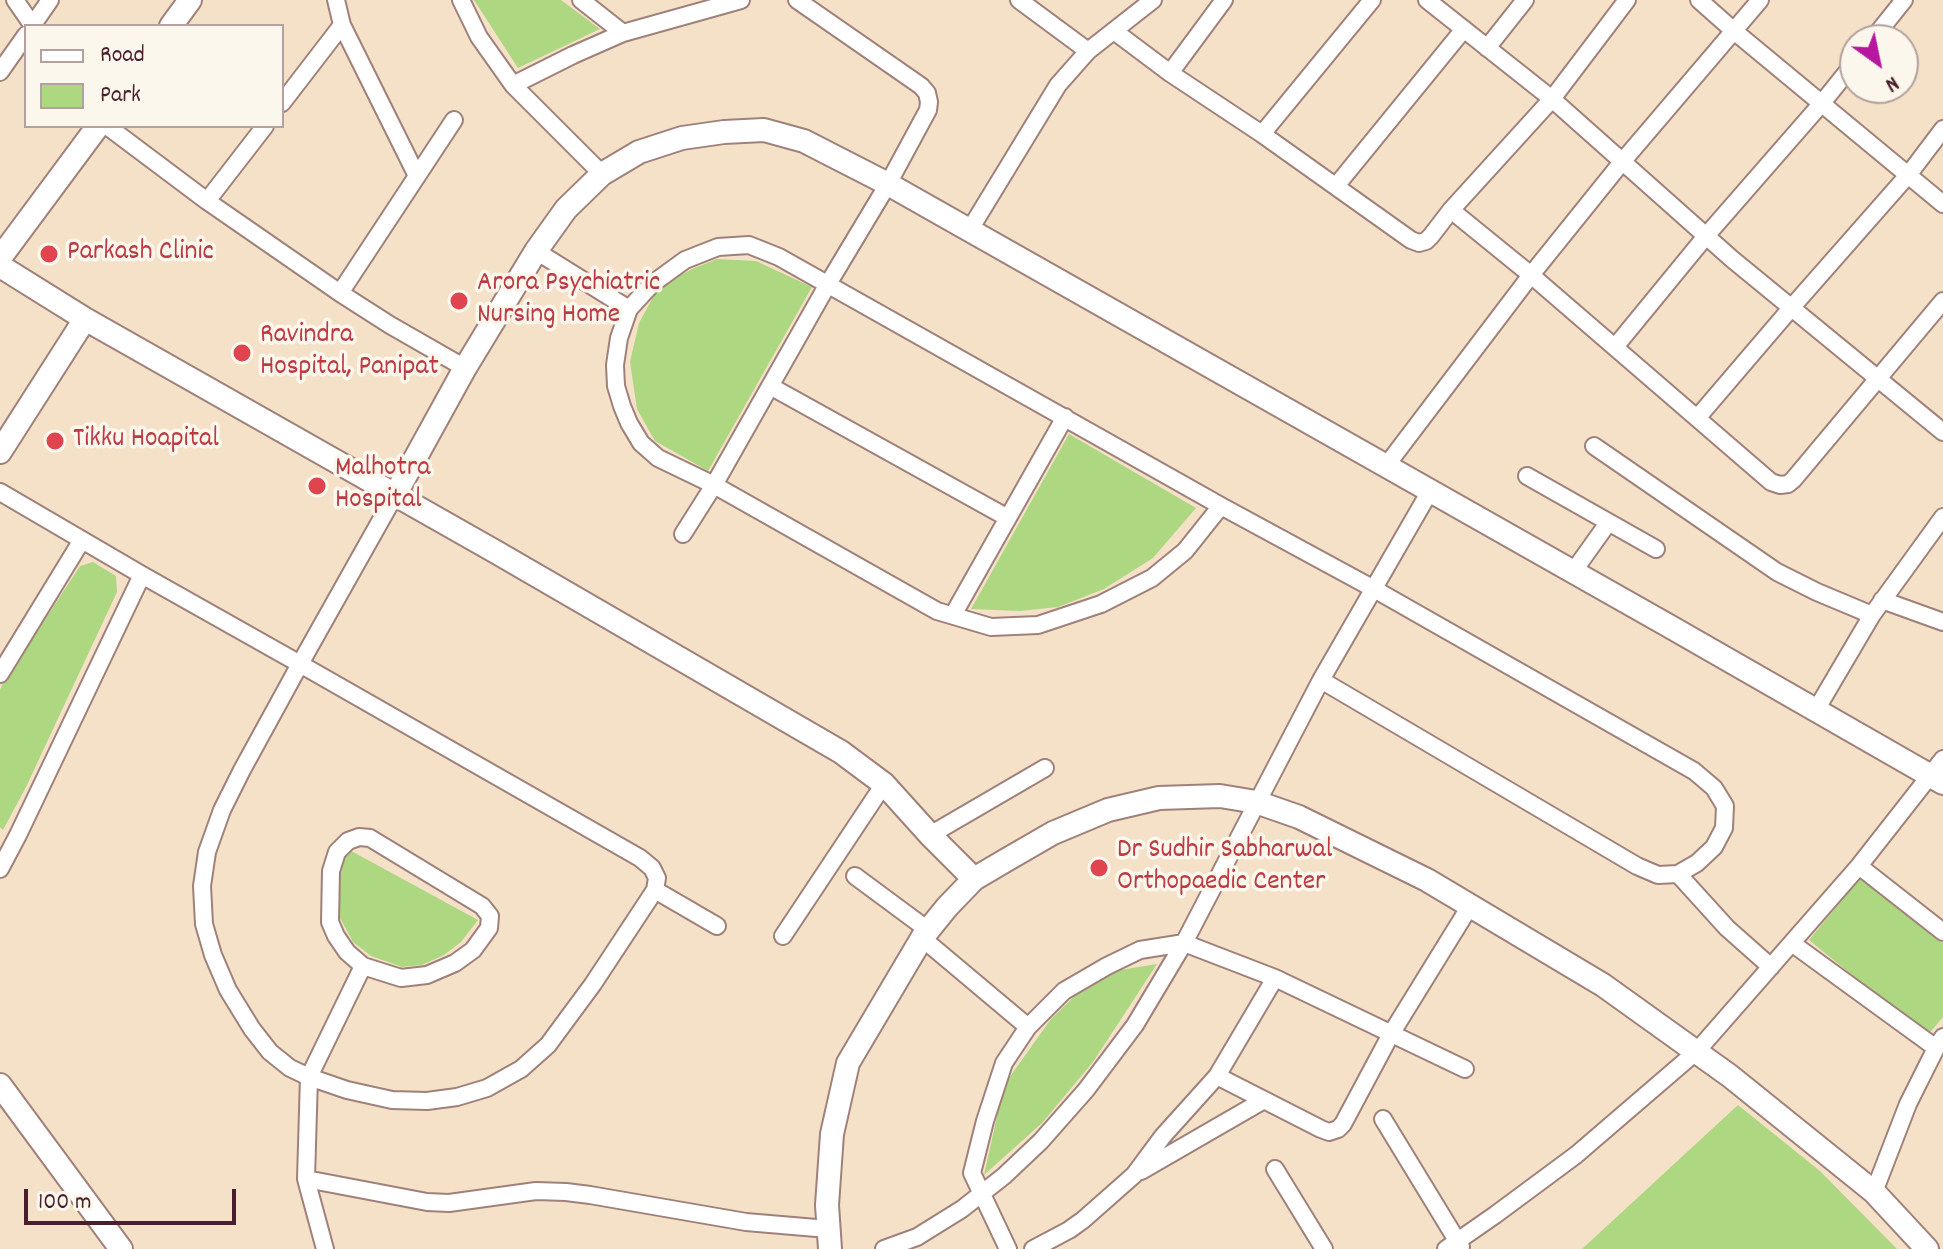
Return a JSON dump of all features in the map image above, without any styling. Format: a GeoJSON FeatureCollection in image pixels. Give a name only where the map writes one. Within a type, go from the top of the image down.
{"type":"FeatureCollection","features":[{"type":"Feature","properties":{"kind":"street"},"geometry":{"type":"LineString","coordinates":[[15,0],[31,24]]}},
{"type":"Feature","properties":{"kind":"street"},"geometry":{"type":"LineString","coordinates":[[33,24],[50,0]]}},
{"type":"Feature","properties":{"kind":"street"},"geometry":{"type":"LineString","coordinates":[[172,24],[190,0]]}},
{"type":"Feature","properties":{"kind":"street"},"geometry":{"type":"LineString","coordinates":[[336,0],[342,25],[417,176]]}},
{"type":"Feature","properties":{"kind":"street"},"geometry":{"type":"LineString","coordinates":[[461,0],[479,37],[513,85],[602,174]]}},
{"type":"Feature","properties":{"kind":"street"},"geometry":{"type":"LineString","coordinates":[[581,0],[623,33]]}},
{"type":"Feature","properties":{"kind":"street"},"geometry":{"type":"LineString","coordinates":[[513,85],[623,33],[741,0]]}},
{"type":"Feature","properties":{"kind":"street"},"geometry":{"type":"LineString","coordinates":[[683,534],[928,110],[927,93],[921,86],[797,0]]}},
{"type":"Feature","properties":{"kind":"street"},"geometry":{"type":"LineString","coordinates":[[1019,0],[1088,51]]}},
{"type":"Feature","properties":{"kind":"street"},"geometry":{"type":"LineString","coordinates":[[969,231],[1058,85],[1088,51],[1153,0]]}},
{"type":"Feature","properties":{"kind":"street"},"geometry":{"type":"LineString","coordinates":[[1170,73],[1224,0]]}},
{"type":"Feature","properties":{"kind":"street"},"geometry":{"type":"LineString","coordinates":[[1262,134],[1372,0]]}},
{"type":"Feature","properties":{"kind":"street"},"geometry":{"type":"LineString","coordinates":[[1428,0],[1552,99],[1706,236],[1943,432]]}},
{"type":"Feature","properties":{"kind":"street"},"geometry":{"type":"LineString","coordinates":[[1487,48],[1525,0]]}},
{"type":"Feature","properties":{"kind":"street"},"geometry":{"type":"LineString","coordinates":[[1114,31],[1170,73],[1419,243],[1431,236],[1552,99],[1627,0]]}},
{"type":"Feature","properties":{"kind":"street"},"geometry":{"type":"LineString","coordinates":[[1699,0],[1943,204]]}},
{"type":"Feature","properties":{"kind":"street"},"geometry":{"type":"LineString","coordinates":[[1386,466],[1531,275],[1760,0]]}},
{"type":"Feature","properties":{"kind":"street"},"geometry":{"type":"LineString","coordinates":[[1885,24],[1904,0]]}},
{"type":"Feature","properties":{"kind":"street"},"geometry":{"type":"LineString","coordinates":[[284,100],[342,25]]}},
{"type":"Feature","properties":{"kind":"street"},"geometry":{"type":"LineString","coordinates":[[1336,186],[1464,29]]}},
{"type":"Feature","properties":{"kind":"street"},"geometry":{"type":"LineString","coordinates":[[1,70],[24,38]]}},
{"type":"Feature","properties":{"kind":"street"},"geometry":{"type":"LineString","coordinates":[[1615,347],[1839,82]]}},
{"type":"Feature","properties":{"kind":"street"},"geometry":{"type":"LineString","coordinates":[[340,293],[454,120]]}},
{"type":"Feature","properties":{"kind":"street"},"geometry":{"type":"LineString","coordinates":[[0,258],[97,128]]}},
{"type":"Feature","properties":{"kind":"street"},"geometry":{"type":"LineString","coordinates":[[110,128],[207,201],[340,293],[465,368]]}},
{"type":"Feature","properties":{"kind":"street"},"geometry":{"type":"LineString","coordinates":[[207,201],[263,128]]}},
{"type":"Feature","properties":{"kind":"street"},"geometry":{"type":"LineString","coordinates":[[1698,417],[1909,174],[1943,129]]}},
{"type":"Feature","properties":{"kind":"street"},"geometry":{"type":"LineString","coordinates":[[0,492],[142,575],[300,664],[640,858],[652,868],[657,878],[655,890],[548,1045],[521,1069],[487,1088],[457,1097],[427,1101],[392,1100],[347,1090],[290,1068],[270,1052],[252,1029],[228,990],[204,924],[202,886],[207,852],[222,810],[300,664],[465,368],[536,251],[566,209],[602,174],[639,152],[682,138],[764,130],[804,141],[888,184],[1816,710],[1939,773],[1697,1051],[1576,1155],[1455,1246],[1383,1119]]}},
{"type":"Feature","properties":{"kind":"street"},"geometry":{"type":"LineString","coordinates":[[1451,210],[1771,482],[1780,485],[1788,484],[1943,301]]}},
{"type":"Feature","properties":{"kind":"street"},"geometry":{"type":"LineString","coordinates":[[1221,506],[1185,551],[1152,578],[1101,604],[1038,625],[991,627],[937,611],[714,485],[658,458],[641,443],[629,423],[616,386],[619,338],[629,309],[652,284],[685,260],[718,247],[749,245],[779,257],[1694,771],[1714,788],[1725,806],[1724,828],[1714,847],[1697,863],[1678,874],[1658,875],[1637,866],[1321,680]]}},
{"type":"Feature","properties":{"kind":"street"},"geometry":{"type":"LineString","coordinates":[[536,251],[629,309]]}},
{"type":"Feature","properties":{"kind":"street"},"geometry":{"type":"LineString","coordinates":[[0,266],[85,319],[841,752],[884,784],[974,879]]}},
{"type":"Feature","properties":{"kind":"street"},"geometry":{"type":"LineString","coordinates":[[0,452],[85,319]]}},
{"type":"Feature","properties":{"kind":"street"},"geometry":{"type":"LineString","coordinates":[[770,386],[1008,518]]}},
{"type":"Feature","properties":{"kind":"street"},"geometry":{"type":"LineString","coordinates":[[953,615],[1065,417]]}},
{"type":"Feature","properties":{"kind":"street"},"geometry":{"type":"LineString","coordinates":[[1594,446],[1777,572],[1872,615]]}},
{"type":"Feature","properties":{"kind":"street"},"geometry":{"type":"LineString","coordinates":[[1527,476],[1656,549]]}},
{"type":"Feature","properties":{"kind":"street"},"geometry":{"type":"LineString","coordinates":[[884,1249],[917,1237],[962,1209],[1004,1176],[1041,1141],[1086,1090],[1135,1025],[1184,943],[1321,680],[1430,491]]}},
{"type":"Feature","properties":{"kind":"street"},"geometry":{"type":"LineString","coordinates":[[1816,710],[1872,615],[1943,517]]}},
{"type":"Feature","properties":{"kind":"street"},"geometry":{"type":"LineString","coordinates":[[1573,572],[1608,523]]}},
{"type":"Feature","properties":{"kind":"street"},"geometry":{"type":"LineString","coordinates":[[0,674],[82,540]]}},
{"type":"Feature","properties":{"kind":"street"},"geometry":{"type":"LineString","coordinates":[[1,864],[142,575]]}},
{"type":"Feature","properties":{"kind":"street"},"geometry":{"type":"LineString","coordinates":[[1882,600],[1943,622]]}},
{"type":"Feature","properties":{"kind":"street"},"geometry":{"type":"LineString","coordinates":[[930,835],[1045,768]]}},
{"type":"Feature","properties":{"kind":"street"},"geometry":{"type":"LineString","coordinates":[[783,936],[884,784]]}},
{"type":"Feature","properties":{"kind":"street"},"geometry":{"type":"LineString","coordinates":[[306,1179],[427,1202],[449,1203],[536,1191],[566,1192],[829,1239],[827,1205],[832,1134],[848,1063],[925,934],[947,907],[974,879],[1053,833],[1108,810],[1159,798],[1220,796],[1256,802],[1299,817],[1427,880],[1603,985],[1697,1051],[1874,1192],[1927,1249]]}},
{"type":"Feature","properties":{"kind":"street"},"geometry":{"type":"LineString","coordinates":[[359,837],[370,838],[482,906],[490,916],[489,928],[473,950],[455,963],[427,975],[401,978],[363,966],[347,952],[330,922],[331,871],[337,852],[348,841],[359,837]]}},
{"type":"Feature","properties":{"kind":"street"},"geometry":{"type":"LineString","coordinates":[[1859,866],[1943,932]]}},
{"type":"Feature","properties":{"kind":"street"},"geometry":{"type":"LineString","coordinates":[[1678,874],[1727,928],[1771,967]]}},
{"type":"Feature","properties":{"kind":"street"},"geometry":{"type":"LineString","coordinates":[[855,876],[1028,1027]]}},
{"type":"Feature","properties":{"kind":"street"},"geometry":{"type":"LineString","coordinates":[[655,890],[717,926]]}},
{"type":"Feature","properties":{"kind":"street"},"geometry":{"type":"LineString","coordinates":[[1217,1076],[1321,1129],[1329,1132],[1338,1129],[1391,1034],[1470,906]]}},
{"type":"Feature","properties":{"kind":"street"},"geometry":{"type":"LineString","coordinates":[[1008,1249],[972,1173],[1004,1063],[1028,1027],[1064,991],[1140,950],[1184,943],[1275,978],[1465,1069]]}},
{"type":"Feature","properties":{"kind":"street"},"geometry":{"type":"LineString","coordinates":[[1793,944],[1940,1042],[1908,1104],[1874,1192]]}},
{"type":"Feature","properties":{"kind":"street"},"geometry":{"type":"LineString","coordinates":[[325,1249],[306,1179],[309,1077],[363,966]]}},
{"type":"Feature","properties":{"kind":"street"},"geometry":{"type":"LineString","coordinates":[[1134,1175],[1163,1136],[1217,1076],[1275,978]]}},
{"type":"Feature","properties":{"kind":"street"},"geometry":{"type":"LineString","coordinates":[[0,1085],[121,1249]]}},
{"type":"Feature","properties":{"kind":"street"},"geometry":{"type":"LineString","coordinates":[[1033,1249],[1083,1220],[1134,1175],[1264,1100]]}},
{"type":"Feature","properties":{"kind":"street"},"geometry":{"type":"LineString","coordinates":[[1275,1169],[1324,1249]]}},
{"type":"Feature","properties":{"kind":"green space"},"geometry":{"type":"Polygon","coordinates":[[[474,0],[561,0],[600,29],[518,68],[474,0]]]}},
{"type":"Feature","properties":{"kind":"green space"},"geometry":{"type":"Polygon","coordinates":[[[717,259],[756,261],[812,287],[708,471],[655,441],[637,409],[630,362],[639,323],[658,288],[717,259]]]}},
{"type":"Feature","properties":{"kind":"green space"},"geometry":{"type":"Polygon","coordinates":[[[1069,434],[1196,508],[1153,558],[1104,589],[1058,607],[1020,611],[971,609],[1069,434]]]}},
{"type":"Feature","properties":{"kind":"green space"},"geometry":{"type":"Polygon","coordinates":[[[93,562],[116,576],[117,592],[3,830],[0,827],[0,690],[80,566],[93,562]]]}},
{"type":"Feature","properties":{"kind":"green space"},"geometry":{"type":"Polygon","coordinates":[[[344,847],[478,920],[461,942],[444,955],[422,965],[402,967],[371,956],[353,942],[340,918],[333,873],[344,847]]]}},
{"type":"Feature","properties":{"kind":"green space"},"geometry":{"type":"Polygon","coordinates":[[[1862,876],[1943,943],[1943,1017],[1927,1036],[1809,940],[1862,876]]]}},
{"type":"Feature","properties":{"kind":"green space"},"geometry":{"type":"Polygon","coordinates":[[[1157,964],[1093,1062],[1042,1123],[984,1175],[1004,1085],[1051,1019],[1087,984],[1120,970],[1157,964]]]}},
{"type":"Feature","properties":{"kind":"green space"},"geometry":{"type":"Polygon","coordinates":[[[1738,1105],[1820,1171],[1897,1249],[1582,1249],[1738,1105]]]}},
{"type":"Feature","properties":{"kind":"place","name":"Parkash Clinic"},"geometry":{"type":"Point","coordinates":[49,254]}},
{"type":"Feature","properties":{"kind":"place","name":"Arora Psychiatric Nursing Home"},"geometry":{"type":"Point","coordinates":[459,301]}},
{"type":"Feature","properties":{"kind":"place","name":"Ravindra Hospital, Panipat"},"geometry":{"type":"Point","coordinates":[242,353]}},
{"type":"Feature","properties":{"kind":"place","name":"Tikku Hoapital"},"geometry":{"type":"Point","coordinates":[55,441]}},
{"type":"Feature","properties":{"kind":"place","name":"Malhotra Hospital"},"geometry":{"type":"Point","coordinates":[317,486]}},
{"type":"Feature","properties":{"kind":"place","name":"Dr Sudhir Sabharwal Orthopaedic Center"},"geometry":{"type":"Point","coordinates":[1099,868]}}]}
